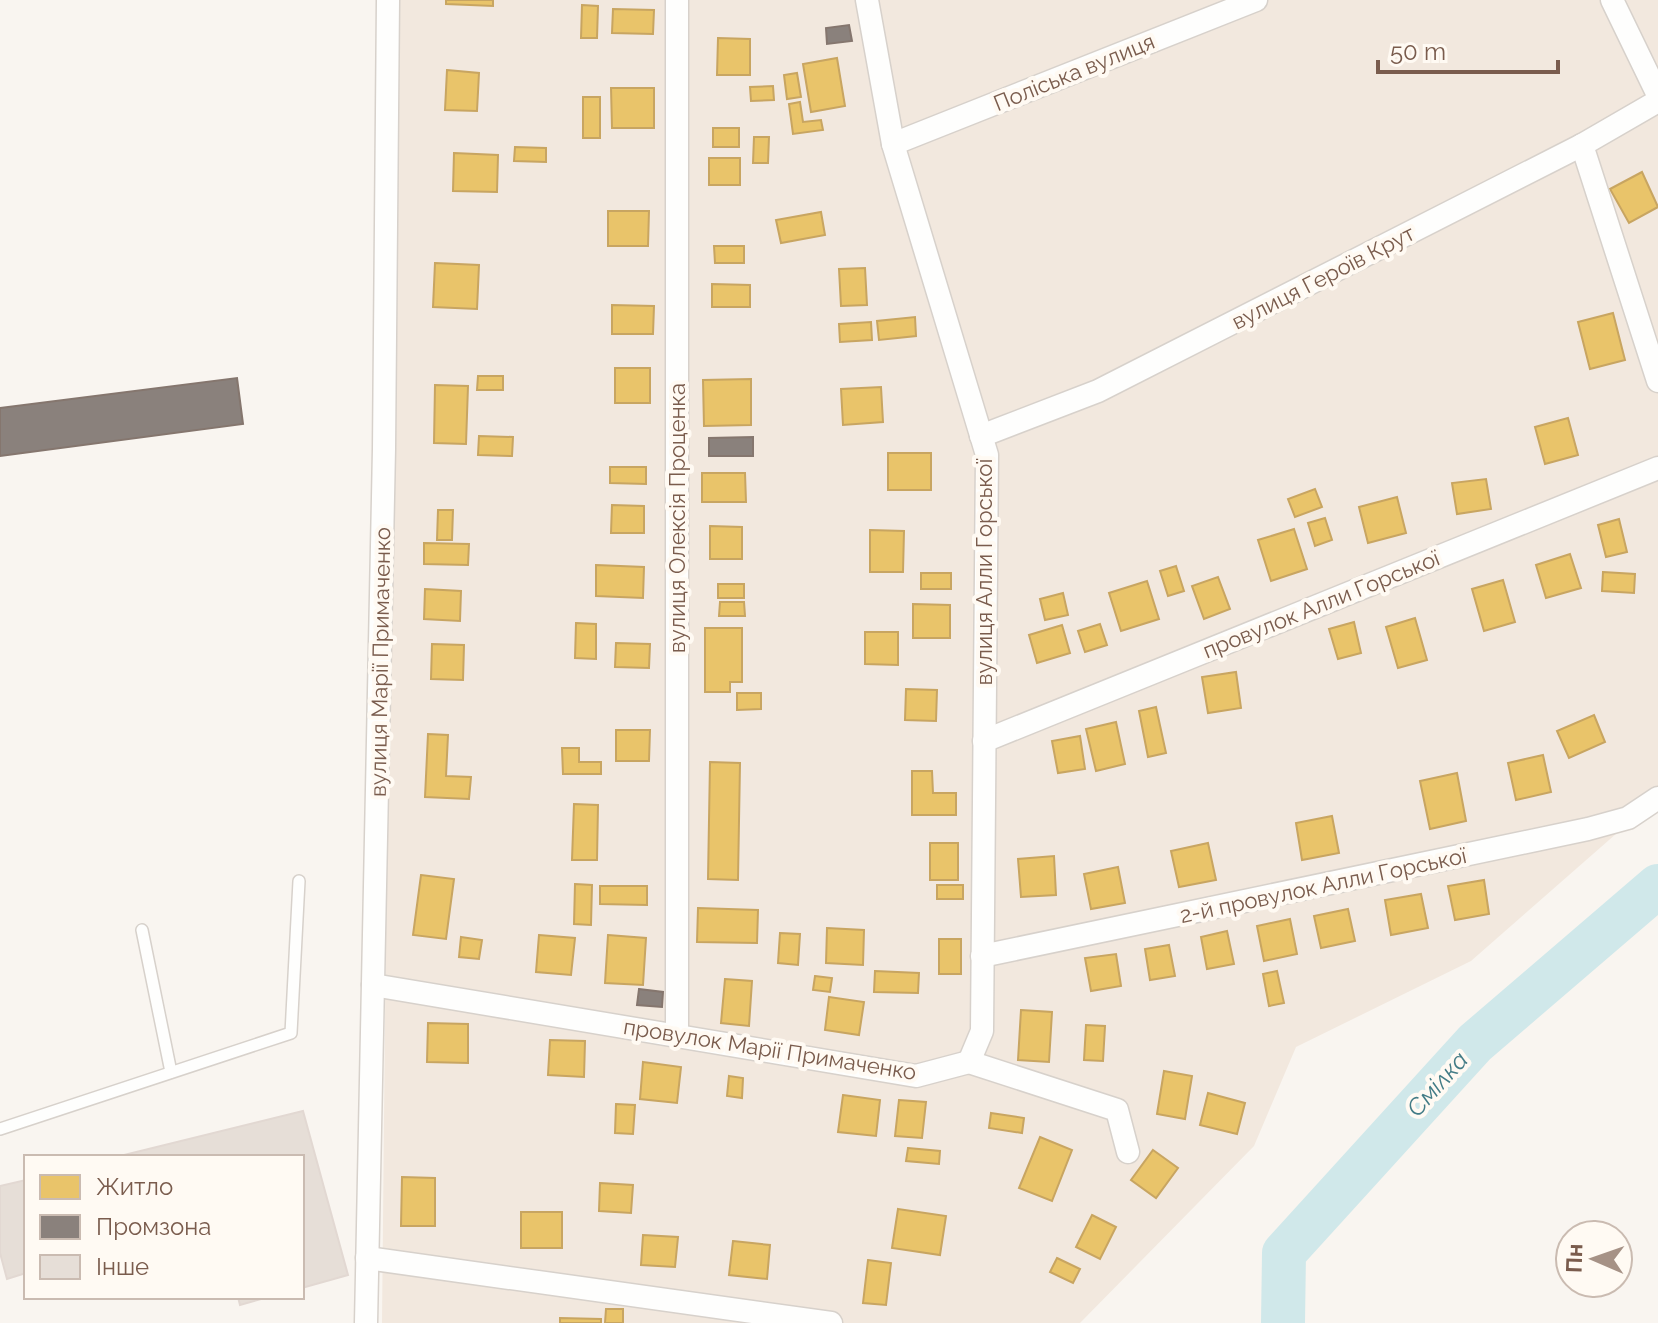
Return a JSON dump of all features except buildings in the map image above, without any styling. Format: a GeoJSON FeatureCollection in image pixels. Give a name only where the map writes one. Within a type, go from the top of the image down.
{"type":"FeatureCollection","features":[{"type":"Feature","properties":{"kind":"street","name":"вулиця Марії Примаченко"},"geometry":{"type":"LineString","coordinates":[[366,1323],[384,449],[388,0]]}},
{"type":"Feature","properties":{"kind":"street","name":"вулиця Олексія Проценка"},"geometry":{"type":"LineString","coordinates":[[677,0],[677,1036]]}},
{"type":"Feature","properties":{"kind":"street","name":"вулиця Алли Горської"},"geometry":{"type":"LineString","coordinates":[[867,0],[893,144],[987,455],[982,1031],[969,1062]]}},
{"type":"Feature","properties":{"kind":"street","name":"Поліська вулиця"},"geometry":{"type":"LineString","coordinates":[[893,144],[1256,0]]}},
{"type":"Feature","properties":{"kind":"street"},"geometry":{"type":"LineString","coordinates":[[1612,0],[1658,98]]}},
{"type":"Feature","properties":{"kind":"street","name":"вулиця Героїв Крут"},"geometry":{"type":"LineString","coordinates":[[981,436],[1098,391],[1582,145],[1658,98]]}},
{"type":"Feature","properties":{"kind":"street"},"geometry":{"type":"LineString","coordinates":[[1582,145],[1658,381]]}},
{"type":"Feature","properties":{"kind":"street","name":"провулок Алли Горської"},"geometry":{"type":"LineString","coordinates":[[984,741],[1658,468]]}},
{"type":"Feature","properties":{"kind":"street","name":"2-й провулок Алли Горської"},"geometry":{"type":"LineString","coordinates":[[982,956],[1588,829],[1628,818],[1658,798]]}},
{"type":"Feature","properties":{"kind":"street","name":"провулок Марії Примаченко"},"geometry":{"type":"LineString","coordinates":[[373,985],[916,1076],[969,1062]]}},
{"type":"Feature","properties":{"kind":"street"},"geometry":{"type":"LineString","coordinates":[[969,1062],[1117,1110],[1128,1152]]}},
{"type":"Feature","properties":{"kind":"street"},"geometry":{"type":"LineString","coordinates":[[367,1258],[831,1323]]}},
{"type":"Feature","properties":{"kind":"lane"},"geometry":{"type":"LineString","coordinates":[[0,1129],[291,1033],[299,881]]}},
{"type":"Feature","properties":{"kind":"lane"},"geometry":{"type":"LineString","coordinates":[[142,930],[171,1072]]}},
{"type":"Feature","properties":{"kind":"shaded area"},"geometry":{"type":"Polygon","coordinates":[[[395,0],[1658,0],[1658,787],[1625,826],[1471,961],[1296,1047],[1254,1146],[1080,1323],[382,1323],[395,0]]]}},
{"type":"Feature","properties":{"kind":"waterway","name":"Смілка"},"geometry":{"type":"LineString","coordinates":[[1283,1323],[1284,1253],[1475,1043],[1658,886]]}}]}
